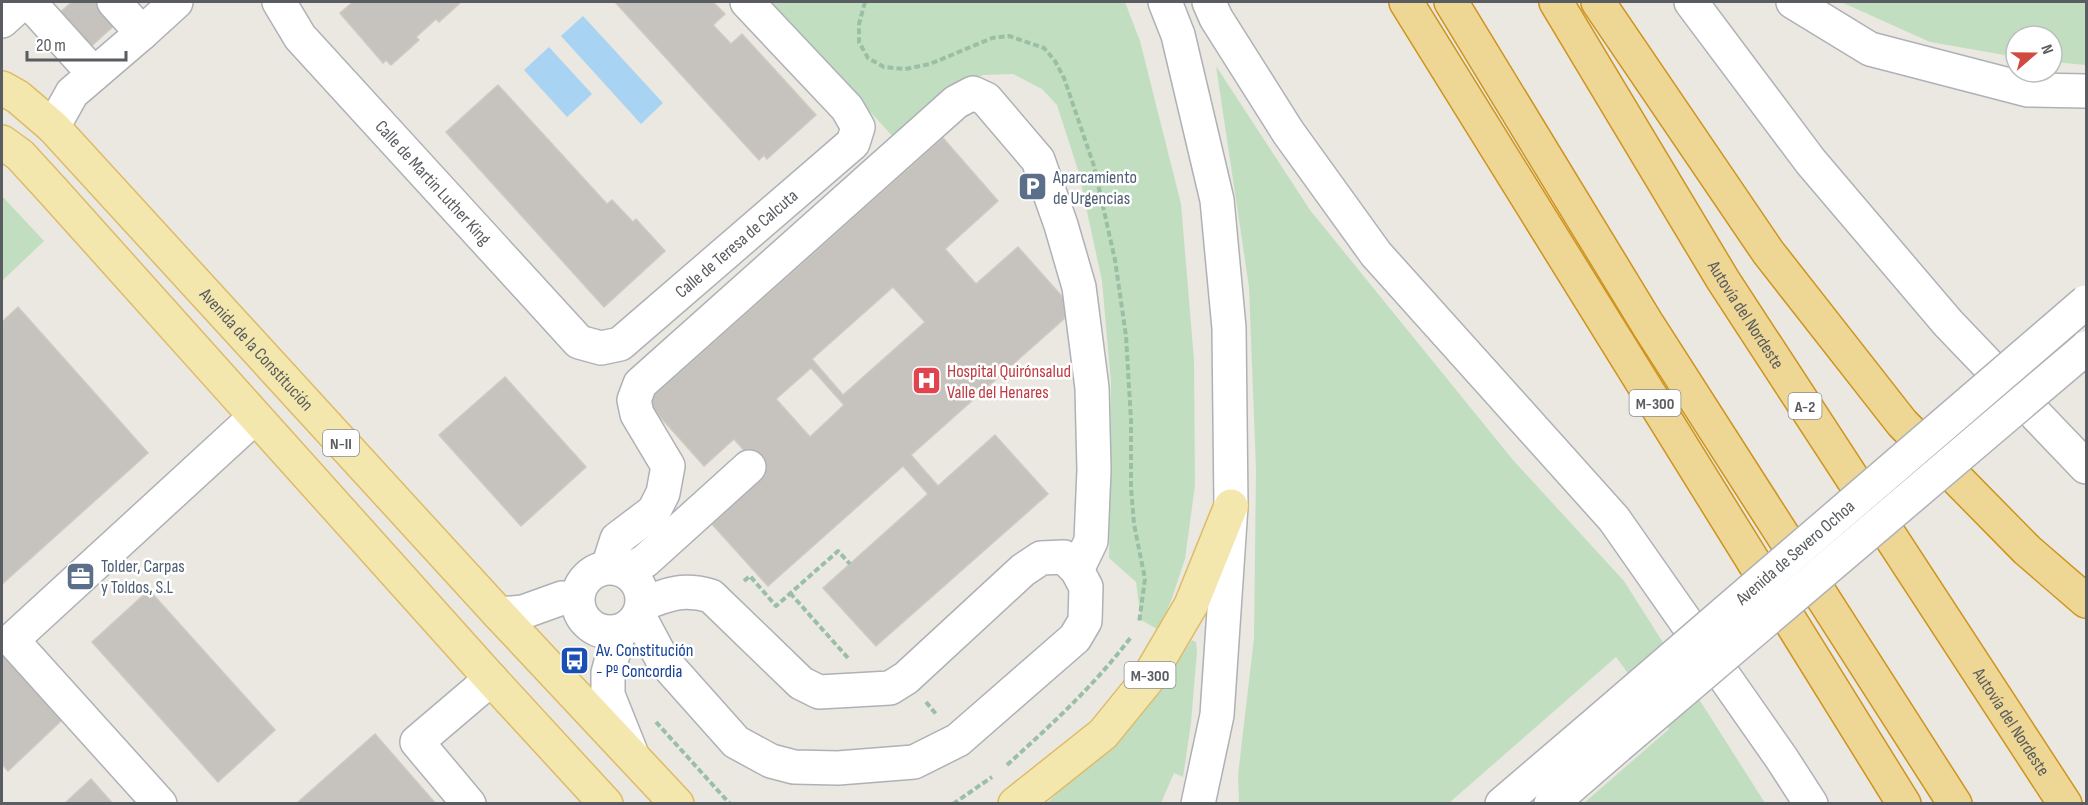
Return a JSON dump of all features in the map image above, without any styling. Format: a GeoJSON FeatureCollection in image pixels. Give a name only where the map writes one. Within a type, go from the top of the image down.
{"type":"FeatureCollection","features":[{"type":"Feature","properties":{"kind":"highway","name":"M-300"},"geometry":{"type":"LineString","coordinates":[[1406,2],[1904,804]]}},
{"type":"Feature","properties":{"kind":"highway"},"geometry":{"type":"LineString","coordinates":[[1451,2],[1648,325],[1955,804]]}},
{"type":"Feature","properties":{"kind":"highway","name":"Autovía del Nordeste"},"geometry":{"type":"LineString","coordinates":[[1556,2],[1724,280],[2066,804]]}},
{"type":"Feature","properties":{"kind":"highway"},"geometry":{"type":"LineString","coordinates":[[1598,2],[1768,252],[1902,423],[2027,549],[2086,601]]}},
{"type":"Feature","properties":{"kind":"main road","name":"Avenida de la Constitución"},"geometry":{"type":"LineString","coordinates":[[2,88],[18,97],[54,127],[499,614],[676,800]]}},
{"type":"Feature","properties":{"kind":"main road","name":"N-II"},"geometry":{"type":"LineString","coordinates":[[2,142],[20,155],[54,191],[255,417],[606,804]]}},
{"type":"Feature","properties":{"kind":"main road","name":"M-300"},"geometry":{"type":"LineString","coordinates":[[1015,804],[1103,734],[1147,680],[1191,605],[1231,506]]}},
{"type":"Feature","properties":{"kind":"street"},"geometry":{"type":"LineString","coordinates":[[2,21],[23,2]]}},
{"type":"Feature","properties":{"kind":"street"},"geometry":{"type":"LineString","coordinates":[[29,2],[94,74]]}},
{"type":"Feature","properties":{"kind":"street"},"geometry":{"type":"LineString","coordinates":[[114,2],[141,33]]}},
{"type":"Feature","properties":{"kind":"street"},"geometry":{"type":"LineString","coordinates":[[54,127],[72,93],[176,2]]}},
{"type":"Feature","properties":{"kind":"street","name":"Calle de Martin Luther King"},"geometry":{"type":"LineString","coordinates":[[281,2],[300,37],[579,342],[601,348]]}},
{"type":"Feature","properties":{"kind":"street","name":"Calle de Teresa de Calcuta"},"geometry":{"type":"LineString","coordinates":[[601,348],[620,344],[853,143],[858,127],[847,108],[747,2]]}},
{"type":"Feature","properties":{"kind":"street","name":"M-300"},"geometry":{"type":"LineString","coordinates":[[1165,2],[1178,35],[1217,200],[1229,328],[1231,506],[1217,715],[1198,804]]}},
{"type":"Feature","properties":{"kind":"street"},"geometry":{"type":"LineString","coordinates":[[1209,2],[1216,18],[1288,132],[1376,254],[1614,519],[1811,804]]}},
{"type":"Feature","properties":{"kind":"street"},"geometry":{"type":"LineString","coordinates":[[1691,2],[1819,171],[1948,323],[2086,467]]}},
{"type":"Feature","properties":{"kind":"street"},"geometry":{"type":"LineString","coordinates":[[1793,2],[1870,49],[2028,90],[2086,91]]}},
{"type":"Feature","properties":{"kind":"street"},"geometry":{"type":"LineString","coordinates":[[617,569],[617,539],[654,511],[663,493],[668,466],[638,414],[633,400],[640,384],[956,102],[974,93],[986,99],[1038,160],[1061,225],[1079,287],[1092,388],[1094,470],[1091,541],[1077,570]]}},
{"type":"Feature","properties":{"kind":"street","name":"Avenida de Severo Ochoa"},"geometry":{"type":"LineString","coordinates":[[1551,804],[1608,734],[2086,302]]}},
{"type":"Feature","properties":{"kind":"street","name":"Avenida de Severo Ochoa"},"geometry":{"type":"LineString","coordinates":[[1502,804],[1608,734],[2086,348]]}},
{"type":"Feature","properties":{"kind":"street"},"geometry":{"type":"LineString","coordinates":[[160,804],[12,640],[255,417]]}},
{"type":"Feature","properties":{"kind":"street"},"geometry":{"type":"LineString","coordinates":[[633,617],[662,659],[736,742],[771,760],[794,767],[838,768],[914,762],[958,740],[1074,638],[1085,621],[1086,587],[1077,570],[1064,557],[1041,558],[1023,570],[906,678],[890,688],[819,692],[801,683],[711,596],[696,592],[673,592],[607,633],[596,630],[586,623],[577,601],[580,585],[592,572],[617,569],[645,561],[749,467]]}},
{"type":"Feature","properties":{"kind":"street"},"geometry":{"type":"LineString","coordinates":[[617,569],[639,585],[633,617],[608,673],[608,695],[633,757]]}},
{"type":"Feature","properties":{"kind":"street"},"geometry":{"type":"LineString","coordinates":[[499,614],[523,612],[561,598],[577,601]]}},
{"type":"Feature","properties":{"kind":"street"},"geometry":{"type":"LineString","coordinates":[[469,804],[417,742],[491,679]]}},
{"type":"Feature","properties":{"kind":"path"},"geometry":{"type":"LineString","coordinates":[[750,576],[776,606],[838,551],[850,564]]}},
{"type":"Feature","properties":{"kind":"path"},"geometry":{"type":"LineString","coordinates":[[651,716],[730,804]]}},
{"type":"Feature","properties":{"kind":"green space"},"geometry":{"type":"Polygon","coordinates":[[[770,2],[1125,2],[1140,41],[1181,204],[1194,360],[1195,485],[1185,559],[1159,630],[1141,620],[1136,582],[1109,558],[1111,383],[1102,281],[1078,170],[1057,105],[1042,89],[1013,74],[983,75],[955,87],[895,139],[770,2]]]}},
{"type":"Feature","properties":{"kind":"green space"},"geometry":{"type":"Polygon","coordinates":[[[1841,2],[2086,2],[2086,65],[2064,63],[2064,24],[2004,24],[2004,55],[1930,42],[1841,2]]]}},
{"type":"Feature","properties":{"kind":"green space"},"geometry":{"type":"Polygon","coordinates":[[[1216,66],[1310,210],[1513,460],[1624,581],[1765,803],[1584,803],[1669,729],[1616,657],[1449,803],[1239,803],[1238,775],[1254,638],[1256,470],[1249,287],[1216,66]]]}},
{"type":"Feature","properties":{"kind":"green space"},"geometry":{"type":"Polygon","coordinates":[[[2,196],[44,241],[2,281],[2,196]]]}},
{"type":"Feature","properties":{"kind":"green space"},"geometry":{"type":"Polygon","coordinates":[[[1192,640],[1196,642],[1197,651],[1191,723],[1183,777],[1174,773],[1161,803],[1046,804],[1130,726],[1155,696],[1192,640]]]}},
{"type":"Feature","properties":{"kind":"water"},"geometry":{"type":"Polygon","coordinates":[[[583,16],[663,103],[641,124],[561,36],[583,16]]]}},
{"type":"Feature","properties":{"kind":"water"},"geometry":{"type":"Polygon","coordinates":[[[549,47],[592,94],[567,117],[524,70],[549,47]]]}},
{"type":"Feature","properties":{"kind":"building"},"geometry":{"type":"Polygon","coordinates":[[[72,2],[140,2],[87,50],[56,16],[72,2]]]}},
{"type":"Feature","properties":{"kind":"building"},"geometry":{"type":"Polygon","coordinates":[[[353,2],[461,2],[439,22],[436,19],[416,37],[419,40],[391,65],[386,60],[383,63],[340,13],[353,2]]]}},
{"type":"Feature","properties":{"kind":"building"},"geometry":{"type":"Polygon","coordinates":[[[615,2],[713,2],[725,14],[713,25],[731,44],[742,34],[816,115],[767,159],[764,155],[759,160],[615,2]]]}},
{"type":"Feature","properties":{"kind":"building"},"geometry":{"type":"Polygon","coordinates":[[[498,85],[607,204],[612,200],[633,222],[636,219],[665,251],[604,307],[446,132],[498,85]]]}},
{"type":"Feature","properties":{"kind":"building","name":"Hospital Quirónsalud Valle del Henares"},"geometry":{"type":"Polygon","coordinates":[[[943,138],[998,201],[945,249],[976,284],[1018,247],[1074,310],[911,455],[938,486],[995,435],[1048,494],[876,646],[823,588],[928,494],[903,466],[768,586],[712,524],[766,475],[734,439],[704,466],[647,402],[943,138]],[[893,287],[812,359],[843,395],[925,322],[893,287]],[[811,368],[776,399],[810,437],[844,405],[811,368]]]}},
{"type":"Feature","properties":{"kind":"building"},"geometry":{"type":"Polygon","coordinates":[[[18,307],[148,453],[2,584],[2,322],[18,307]]]}},
{"type":"Feature","properties":{"kind":"building"},"geometry":{"type":"Polygon","coordinates":[[[505,377],[586,467],[521,526],[439,435],[505,377]]]}},
{"type":"Feature","properties":{"kind":"building"},"geometry":{"type":"Polygon","coordinates":[[[149,590],[275,730],[218,782],[92,642],[149,590]]]}},
{"type":"Feature","properties":{"kind":"building"},"geometry":{"type":"Polygon","coordinates":[[[2,653],[64,718],[8,771],[2,764],[2,653]]]}},
{"type":"Feature","properties":{"kind":"building"},"geometry":{"type":"Polygon","coordinates":[[[375,734],[436,804],[296,804],[375,734]]]}},
{"type":"Feature","properties":{"kind":"building"},"geometry":{"type":"Polygon","coordinates":[[[91,779],[113,804],[64,804],[91,779]]]}},
{"type":"Feature","properties":{"kind":"place","name":"Aparcamiento de Urgencias"},"geometry":{"type":"Point","coordinates":[1032,187]}},
{"type":"Feature","properties":{"kind":"place","name":"Hospital Quirónsalud Valle del Henares"},"geometry":{"type":"Point","coordinates":[926,381]}},
{"type":"Feature","properties":{"kind":"place","name":"Tolder, Carpas y Toldos, S.L"},"geometry":{"type":"Point","coordinates":[80,576]}},
{"type":"Feature","properties":{"kind":"place","name":"Av. Constitución - Pº Concordia"},"geometry":{"type":"Point","coordinates":[575,660]}}]}
